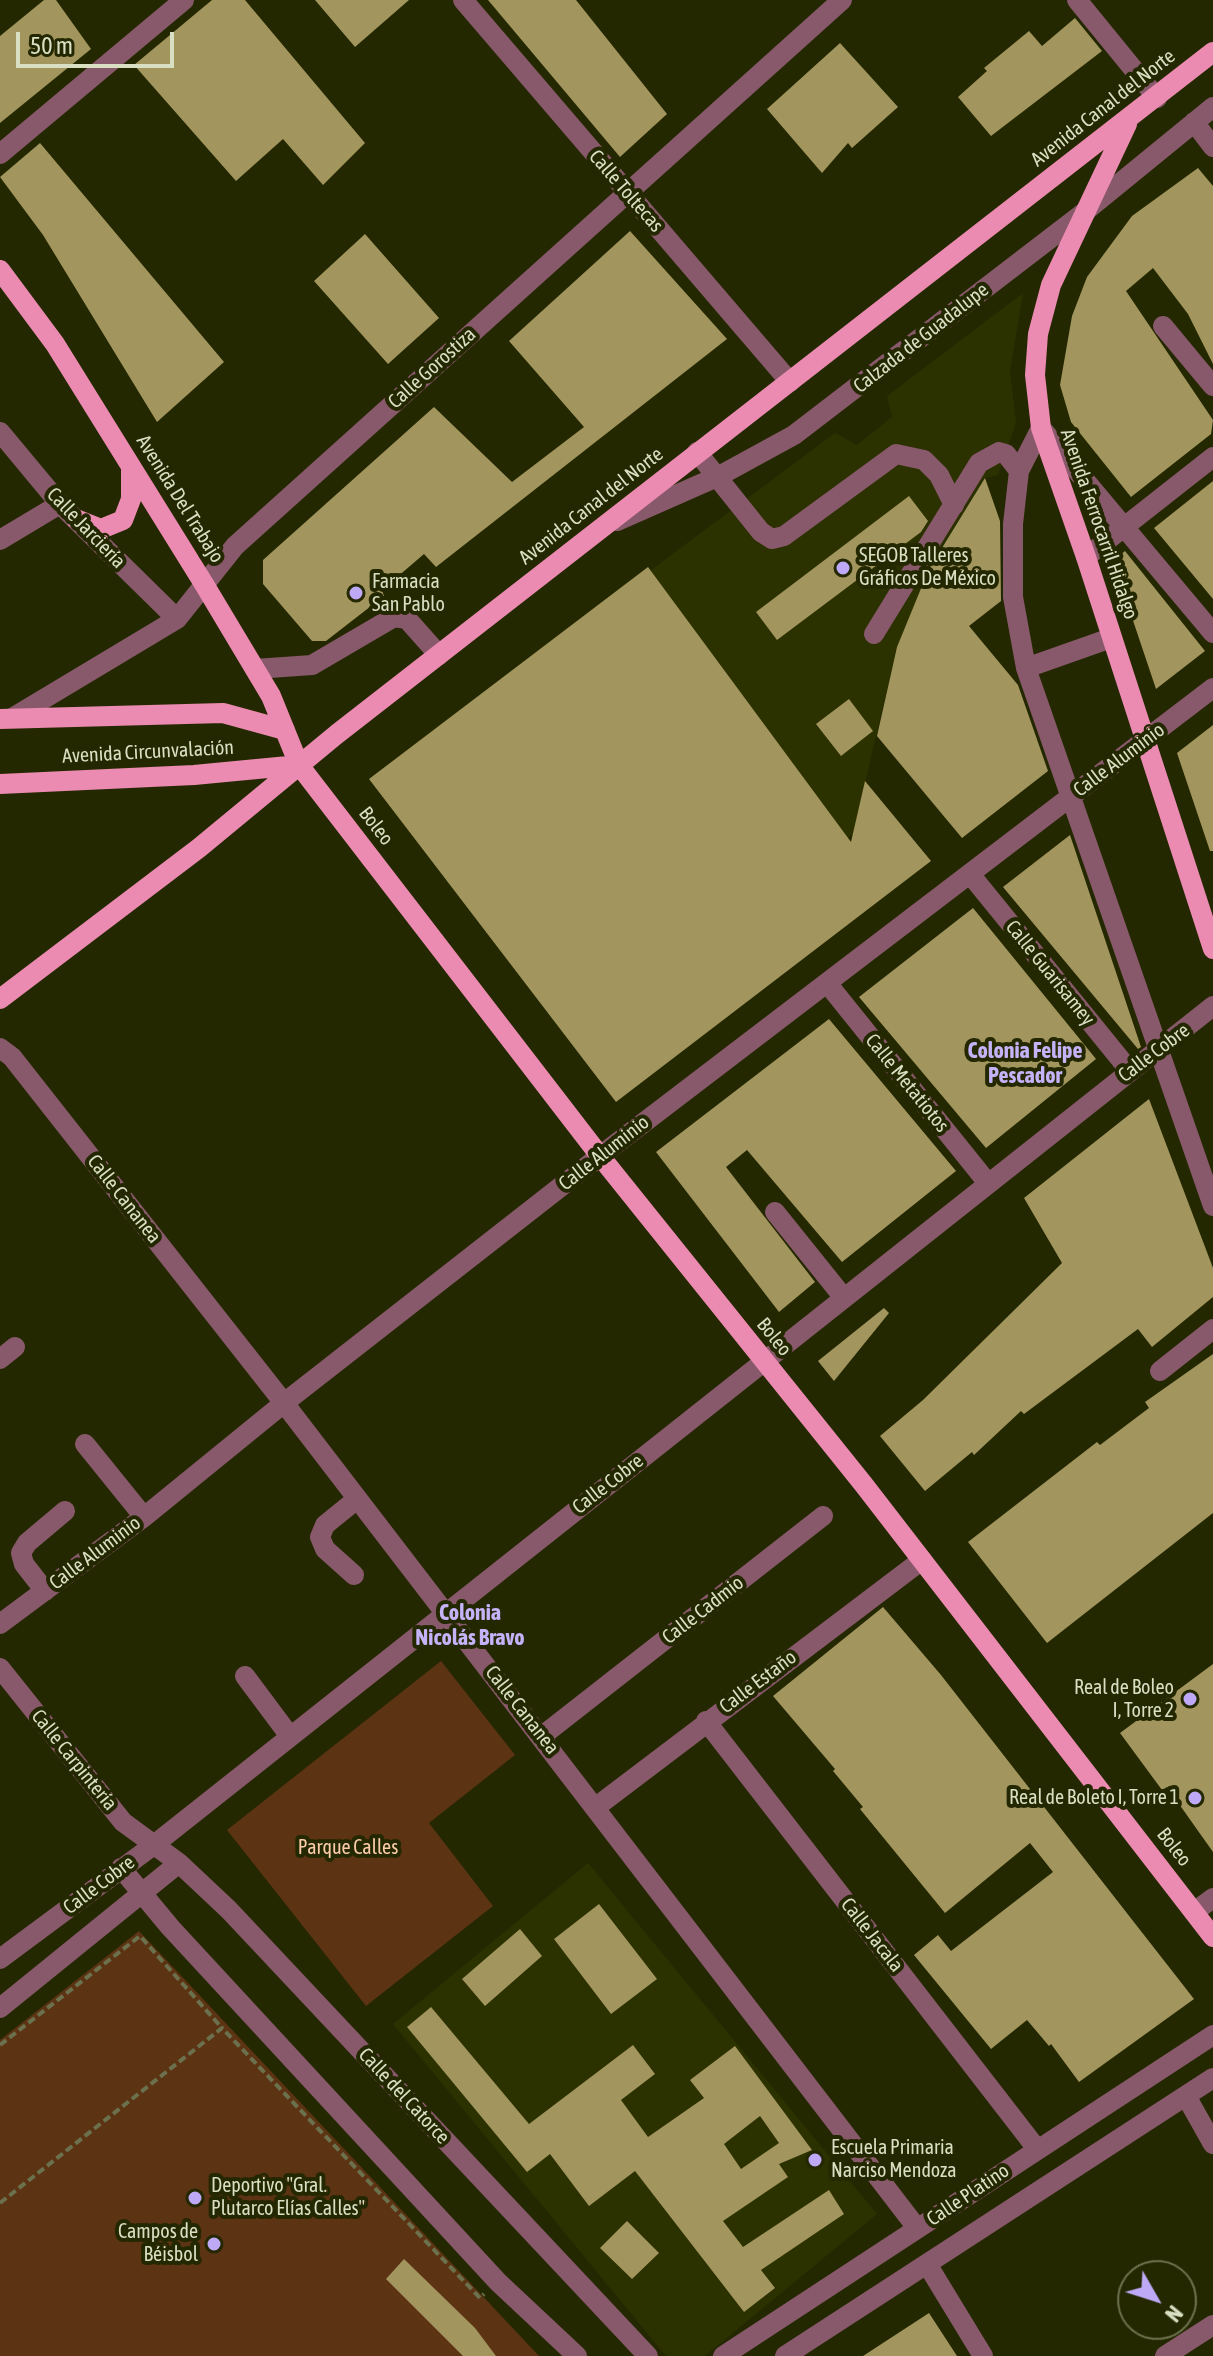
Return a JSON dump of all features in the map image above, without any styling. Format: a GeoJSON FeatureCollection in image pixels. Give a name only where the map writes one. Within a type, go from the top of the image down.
{"type":"FeatureCollection","features":[{"type":"Feature","properties":{"kind":"main road","name":"Avenida Canal del Norte"},"geometry":{"type":"LineString","coordinates":[[0,999],[199,848],[299,765],[697,452],[1213,52]]}},
{"type":"Feature","properties":{"kind":"main road","name":"Avenida Ferrocarril Hidalgo"},"geometry":{"type":"LineString","coordinates":[[1130,118],[1051,285],[1038,334],[1035,375],[1041,428],[1213,949]]}},
{"type":"Feature","properties":{"kind":"main road","name":"Avenida Del Trabajo"},"geometry":{"type":"LineString","coordinates":[[0,270],[55,344],[204,584],[255,669],[299,765]]}},
{"type":"Feature","properties":{"kind":"main road"},"geometry":{"type":"LineString","coordinates":[[76,519],[101,529],[123,520],[131,499],[131,466]]}},
{"type":"Feature","properties":{"kind":"main road","name":"Avenida Circunvalación"},"geometry":{"type":"LineString","coordinates":[[6,718],[223,713],[285,730]]}},
{"type":"Feature","properties":{"kind":"main road","name":"Avenida Circunvalación"},"geometry":{"type":"LineString","coordinates":[[0,784],[194,775],[299,765]]}},
{"type":"Feature","properties":{"kind":"main road","name":"Boleo"},"geometry":{"type":"LineString","coordinates":[[299,765],[600,1156],[922,1560],[1213,1937]]}},
{"type":"Feature","properties":{"kind":"street"},"geometry":{"type":"LineString","coordinates":[[0,154],[184,0]]}},
{"type":"Feature","properties":{"kind":"street","name":"Calle Toltecas"},"geometry":{"type":"LineString","coordinates":[[463,0],[790,382]]}},
{"type":"Feature","properties":{"kind":"street","name":"Calle Gorostiza"},"geometry":{"type":"LineString","coordinates":[[6,718],[177,619],[235,546],[842,0]]}},
{"type":"Feature","properties":{"kind":"street"},"geometry":{"type":"LineString","coordinates":[[1077,0],[1157,98]]}},
{"type":"Feature","properties":{"kind":"street","name":"Calzada de Guadalupe"},"geometry":{"type":"LineString","coordinates":[[603,527],[719,476],[794,435],[1082,214],[1213,107]]}},
{"type":"Feature","properties":{"kind":"street"},"geometry":{"type":"LineString","coordinates":[[1194,122],[1213,147]]}},
{"type":"Feature","properties":{"kind":"street"},"geometry":{"type":"LineString","coordinates":[[1163,326],[1213,386]]}},
{"type":"Feature","properties":{"kind":"street"},"geometry":{"type":"LineString","coordinates":[[1213,633],[1126,525],[1041,428],[1019,471],[1013,524],[1013,597],[1026,668],[1213,1206]]}},
{"type":"Feature","properties":{"kind":"street","name":"Calle Jarciería"},"geometry":{"type":"LineString","coordinates":[[0,432],[60,504],[177,619]]}},
{"type":"Feature","properties":{"kind":"street"},"geometry":{"type":"LineString","coordinates":[[697,452],[761,532],[772,539],[784,536],[896,454],[924,460],[939,475],[954,505]]}},
{"type":"Feature","properties":{"kind":"street"},"geometry":{"type":"LineString","coordinates":[[874,634],[979,463],[993,453],[1006,454],[1019,471]]}},
{"type":"Feature","properties":{"kind":"street"},"geometry":{"type":"LineString","coordinates":[[1086,557],[1213,457]]}},
{"type":"Feature","properties":{"kind":"street"},"geometry":{"type":"LineString","coordinates":[[0,540],[60,504]]}},
{"type":"Feature","properties":{"kind":"street"},"geometry":{"type":"LineString","coordinates":[[255,669],[312,665],[394,617],[407,619],[439,655]]}},
{"type":"Feature","properties":{"kind":"street"},"geometry":{"type":"LineString","coordinates":[[1026,668],[1111,638]]}},
{"type":"Feature","properties":{"kind":"street","name":"Calle Aluminio"},"geometry":{"type":"LineString","coordinates":[[0,1624],[144,1517],[284,1403],[600,1156],[1213,688]]}},
{"type":"Feature","properties":{"kind":"street","name":"Calle Guarisamey"},"geometry":{"type":"LineString","coordinates":[[970,874],[1130,1071]]}},
{"type":"Feature","properties":{"kind":"street","name":"Calle Metatiotos"},"geometry":{"type":"LineString","coordinates":[[827,983],[987,1182]]}},
{"type":"Feature","properties":{"kind":"street","name":"Calle Cobre"},"geometry":{"type":"LineString","coordinates":[[0,1959],[155,1844],[1213,1006]]}},
{"type":"Feature","properties":{"kind":"street","name":"Calle Cananea"},"geometry":{"type":"LineString","coordinates":[[0,1048],[12,1057],[284,1403],[917,2228]]}},
{"type":"Feature","properties":{"kind":"street"},"geometry":{"type":"LineString","coordinates":[[775,1212],[844,1298]]}},
{"type":"Feature","properties":{"kind":"street"},"geometry":{"type":"LineString","coordinates":[[1160,1371],[1213,1329]]}},
{"type":"Feature","properties":{"kind":"street"},"geometry":{"type":"LineString","coordinates":[[85,1444],[144,1517]]}},
{"type":"Feature","properties":{"kind":"street"},"geometry":{"type":"LineString","coordinates":[[354,1575],[325,1549],[320,1537],[325,1525],[357,1499]]}},
{"type":"Feature","properties":{"kind":"street"},"geometry":{"type":"LineString","coordinates":[[45,1591],[24,1564],[21,1553],[27,1543],[65,1511]]}},
{"type":"Feature","properties":{"kind":"street","name":"Calle Cadmio"},"geometry":{"type":"LineString","coordinates":[[542,1736],[823,1516]]}},
{"type":"Feature","properties":{"kind":"street","name":"Calle Estaño"},"geometry":{"type":"LineString","coordinates":[[596,1807],[922,1560]]}},
{"type":"Feature","properties":{"kind":"street","name":"Calle Carpintería"},"geometry":{"type":"LineString","coordinates":[[0,1668],[123,1822],[155,1844]]}},
{"type":"Feature","properties":{"kind":"street"},"geometry":{"type":"LineString","coordinates":[[245,1676],[289,1735]]}},
{"type":"Feature","properties":{"kind":"street","name":"Calle Jacala"},"geometry":{"type":"LineString","coordinates":[[706,1721],[1037,2149]]}},
{"type":"Feature","properties":{"kind":"street","name":"Calle del Catorce"},"geometry":{"type":"LineString","coordinates":[[155,1844],[229,1910],[648,2356]]}},
{"type":"Feature","properties":{"kind":"street","name":"Calle Cobre"},"geometry":{"type":"LineString","coordinates":[[0,2008],[143,1896],[179,1863]]}},
{"type":"Feature","properties":{"kind":"street"},"geometry":{"type":"LineString","coordinates":[[121,1868],[143,1896],[498,2282],[577,2356]]}},
{"type":"Feature","properties":{"kind":"street"},"geometry":{"type":"LineString","coordinates":[[1194,1912],[1213,1898]]}},
{"type":"Feature","properties":{"kind":"street","name":"Calle Platino"},"geometry":{"type":"LineString","coordinates":[[723,2356],[1213,2035]]}},
{"type":"Feature","properties":{"kind":"street","name":"Calle Platino"},"geometry":{"type":"LineString","coordinates":[[785,2356],[1213,2078]]}},
{"type":"Feature","properties":{"kind":"street"},"geometry":{"type":"LineString","coordinates":[[1186,2096],[1213,2144]]}},
{"type":"Feature","properties":{"kind":"street"},"geometry":{"type":"LineString","coordinates":[[927,2264],[983,2356]]}},
{"type":"Feature","properties":{"kind":"street"},"geometry":{"type":"LineString","coordinates":[[1165,2356],[1213,2325]]}},
{"type":"Feature","properties":{"kind":"path"},"geometry":{"type":"LineString","coordinates":[[0,2045],[140,1936],[222,2028],[480,2298],[498,2282]]}},
{"type":"Feature","properties":{"kind":"path"},"geometry":{"type":"LineString","coordinates":[[0,2203],[222,2028]]}},
{"type":"Feature","properties":{"kind":"shaded area"},"geometry":{"type":"Polygon","coordinates":[[[1023,293],[1010,371],[1016,423],[998,475],[985,478],[938,553],[896,651],[853,834],[575,1046],[373,777],[835,433],[857,445],[892,417],[887,396],[1023,293]]]}},
{"type":"Feature","properties":{"kind":"shaded area"},"geometry":{"type":"Polygon","coordinates":[[[588,1863],[877,2214],[705,2356],[666,2356],[393,2024],[588,1863]]]}},
{"type":"Feature","properties":{"kind":"green space","name":"Parque Calles"},"geometry":{"type":"Polygon","coordinates":[[[441,1661],[515,1755],[429,1823],[493,1906],[366,2006],[227,1830],[441,1661]]]}},
{"type":"Feature","properties":{"kind":"green space","name":"Deportivo \"Gral. Plutarco Elías Calles\""},"geometry":{"type":"Polygon","coordinates":[[[139,1931],[539,2356],[0,2356],[0,2040],[139,1931]]]}},
{"type":"Feature","properties":{"kind":"building"},"geometry":{"type":"Polygon","coordinates":[[[44,0],[56,0],[91,49],[0,123],[0,36],[44,0]]]}},
{"type":"Feature","properties":{"kind":"building"},"geometry":{"type":"Polygon","coordinates":[[[212,0],[245,0],[365,143],[323,185],[283,139],[236,181],[134,65],[212,0]]]}},
{"type":"Feature","properties":{"kind":"building"},"geometry":{"type":"Polygon","coordinates":[[[315,0],[409,0],[355,47],[315,0]]]}},
{"type":"Feature","properties":{"kind":"building"},"geometry":{"type":"Polygon","coordinates":[[[488,0],[576,0],[667,114],[620,157],[488,0]]]}},
{"type":"Feature","properties":{"kind":"building"},"geometry":{"type":"Polygon","coordinates":[[[1075,18],[1102,51],[991,136],[958,97],[987,71],[984,68],[1029,31],[1042,46],[1075,18]]]}},
{"type":"Feature","properties":{"kind":"building"},"geometry":{"type":"Polygon","coordinates":[[[840,43],[898,107],[852,148],[848,143],[822,173],[767,109],[840,43]]]}},
{"type":"Feature","properties":{"kind":"building"},"geometry":{"type":"Polygon","coordinates":[[[40,143],[224,362],[157,422],[43,235],[0,177],[40,143]]]}},
{"type":"Feature","properties":{"kind":"building"},"geometry":{"type":"Polygon","coordinates":[[[1198,168],[1213,186],[1213,364],[1188,314],[1153,268],[1126,291],[1213,420],[1211,434],[1131,497],[1071,422],[1060,385],[1072,316],[1087,277],[1132,216],[1198,168]]]}},
{"type":"Feature","properties":{"kind":"building"},"geometry":{"type":"Polygon","coordinates":[[[630,231],[727,339],[436,567],[424,554],[382,590],[384,596],[326,641],[312,641],[263,584],[263,560],[434,407],[512,482],[584,427],[509,341],[630,231]]]}},
{"type":"Feature","properties":{"kind":"building"},"geometry":{"type":"Polygon","coordinates":[[[365,234],[439,318],[388,364],[314,281],[365,234]]]}},
{"type":"Feature","properties":{"kind":"building"},"geometry":{"type":"Polygon","coordinates":[[[985,478],[1000,521],[1001,601],[969,626],[1018,685],[1048,771],[962,838],[877,736],[897,647],[929,569],[985,478]]]}},
{"type":"Feature","properties":{"kind":"building"},"geometry":{"type":"Polygon","coordinates":[[[1213,481],[1213,599],[1154,528],[1213,481]]]}},
{"type":"Feature","properties":{"kind":"building","name":"SEGOB Talleres Gráficos De México"},"geometry":{"type":"Polygon","coordinates":[[[909,496],[928,521],[921,532],[777,640],[756,612],[909,496]]]}},
{"type":"Feature","properties":{"kind":"building"},"geometry":{"type":"Polygon","coordinates":[[[1125,551],[1205,651],[1156,689],[1113,561],[1125,551]]]}},
{"type":"Feature","properties":{"kind":"building"},"geometry":{"type":"Polygon","coordinates":[[[648,567],[851,842],[865,781],[931,861],[616,1102],[369,779],[648,567]]]}},
{"type":"Feature","properties":{"kind":"building"},"geometry":{"type":"Polygon","coordinates":[[[849,699],[873,731],[841,756],[816,724],[849,699]]]}},
{"type":"Feature","properties":{"kind":"building"},"geometry":{"type":"Polygon","coordinates":[[[1213,725],[1213,851],[1210,851],[1177,753],[1213,725]]]}},
{"type":"Feature","properties":{"kind":"building"},"geometry":{"type":"Polygon","coordinates":[[[1070,835],[1141,1047],[1138,1049],[1003,887],[1070,835]]]}},
{"type":"Feature","properties":{"kind":"building"},"geometry":{"type":"Polygon","coordinates":[[[973,908],[1096,1059],[986,1148],[859,997],[973,908]]]}},
{"type":"Feature","properties":{"kind":"building"},"geometry":{"type":"Polygon","coordinates":[[[829,1019],[956,1171],[842,1262],[747,1150],[726,1167],[815,1282],[779,1312],[656,1152],[829,1019]]]}},
{"type":"Feature","properties":{"kind":"building"},"geometry":{"type":"Polygon","coordinates":[[[1149,1099],[1213,1268],[1213,1297],[1152,1347],[1138,1329],[1024,1414],[1021,1411],[974,1455],[972,1452],[925,1491],[880,1436],[923,1400],[1062,1263],[1024,1198],[1149,1099]]]}},
{"type":"Feature","properties":{"kind":"building"},"geometry":{"type":"Polygon","coordinates":[[[884,1308],[889,1313],[834,1381],[818,1361],[884,1308]]]}},
{"type":"Feature","properties":{"kind":"building"},"geometry":{"type":"Polygon","coordinates":[[[1213,1354],[1213,1513],[1047,1643],[968,1542],[1097,1442],[1100,1445],[1149,1408],[1145,1402],[1213,1354]]]}},
{"type":"Feature","properties":{"kind":"building"},"geometry":{"type":"Polygon","coordinates":[[[883,1607],[941,1675],[1194,1999],[1079,2082],[1051,2044],[1049,2046],[1027,2020],[991,2049],[914,1955],[938,1935],[951,1951],[1053,1872],[1030,1843],[945,1913],[860,1809],[863,1807],[833,1771],[835,1769],[773,1696],[883,1607]]]}},
{"type":"Feature","properties":{"kind":"building","name":"Real de Boleo I, Torre 2"},"geometry":{"type":"Polygon","coordinates":[[[1213,1664],[1213,1852],[1167,1787],[1162,1790],[1120,1733],[1213,1664]]]}},
{"type":"Feature","properties":{"kind":"building"},"geometry":{"type":"Polygon","coordinates":[[[599,1904],[657,1979],[611,2014],[554,1939],[599,1904]]]}},
{"type":"Feature","properties":{"kind":"building"},"geometry":{"type":"Polygon","coordinates":[[[520,1929],[542,1956],[485,2006],[462,1979],[520,1929]]]}},
{"type":"Feature","properties":{"kind":"building"},"geometry":{"type":"Polygon","coordinates":[[[431,2007],[529,2124],[633,2045],[655,2074],[621,2100],[648,2137],[704,2098],[690,2080],[735,2046],[812,2150],[779,2164],[788,2177],[723,2221],[743,2247],[829,2190],[844,2214],[761,2270],[775,2288],[744,2312],[635,2171],[589,2206],[550,2154],[527,2172],[407,2027],[431,2007]],[[760,2116],[724,2144],[741,2169],[779,2143],[760,2116]]]}},
{"type":"Feature","properties":{"kind":"building"},"geometry":{"type":"Polygon","coordinates":[[[627,2221],[659,2253],[632,2279],[600,2248],[627,2221]]]}},
{"type":"Feature","properties":{"kind":"building"},"geometry":{"type":"Polygon","coordinates":[[[404,2259],[475,2328],[496,2356],[463,2356],[386,2279],[404,2259]]]}},
{"type":"Feature","properties":{"kind":"building"},"geometry":{"type":"Polygon","coordinates":[[[929,2313],[957,2356],[863,2356],[929,2313]]]}},
{"type":"Feature","properties":{"kind":"place","name":"SEGOB Talleres Gráficos De México"},"geometry":{"type":"Point","coordinates":[843,568]}},
{"type":"Feature","properties":{"kind":"place","name":"Farmacia San Pablo"},"geometry":{"type":"Point","coordinates":[356,593]}},
{"type":"Feature","properties":{"kind":"place","name":"Real de Boleo I, Torre 2"},"geometry":{"type":"Point","coordinates":[1190,1699]}},
{"type":"Feature","properties":{"kind":"place","name":"Real de Boleto I, Torre 1"},"geometry":{"type":"Point","coordinates":[1195,1798]}},
{"type":"Feature","properties":{"kind":"place","name":"Escuela Primaria Narciso Mendoza"},"geometry":{"type":"Point","coordinates":[815,2160]}},
{"type":"Feature","properties":{"kind":"place","name":"Deportivo \"Gral. Plutarco Elías Calles\""},"geometry":{"type":"Point","coordinates":[195,2198]}},
{"type":"Feature","properties":{"kind":"place","name":"Campos de Béisbol"},"geometry":{"type":"Point","coordinates":[214,2244]}},
{"type":"Feature","properties":{"kind":"district","name":"Colonia Felipe Pescador"},"geometry":{"type":"Point","coordinates":[1025,1064]}},
{"type":"Feature","properties":{"kind":"district","name":"Colonia Nicolás Bravo"},"geometry":{"type":"Point","coordinates":[470,1626]}}]}
